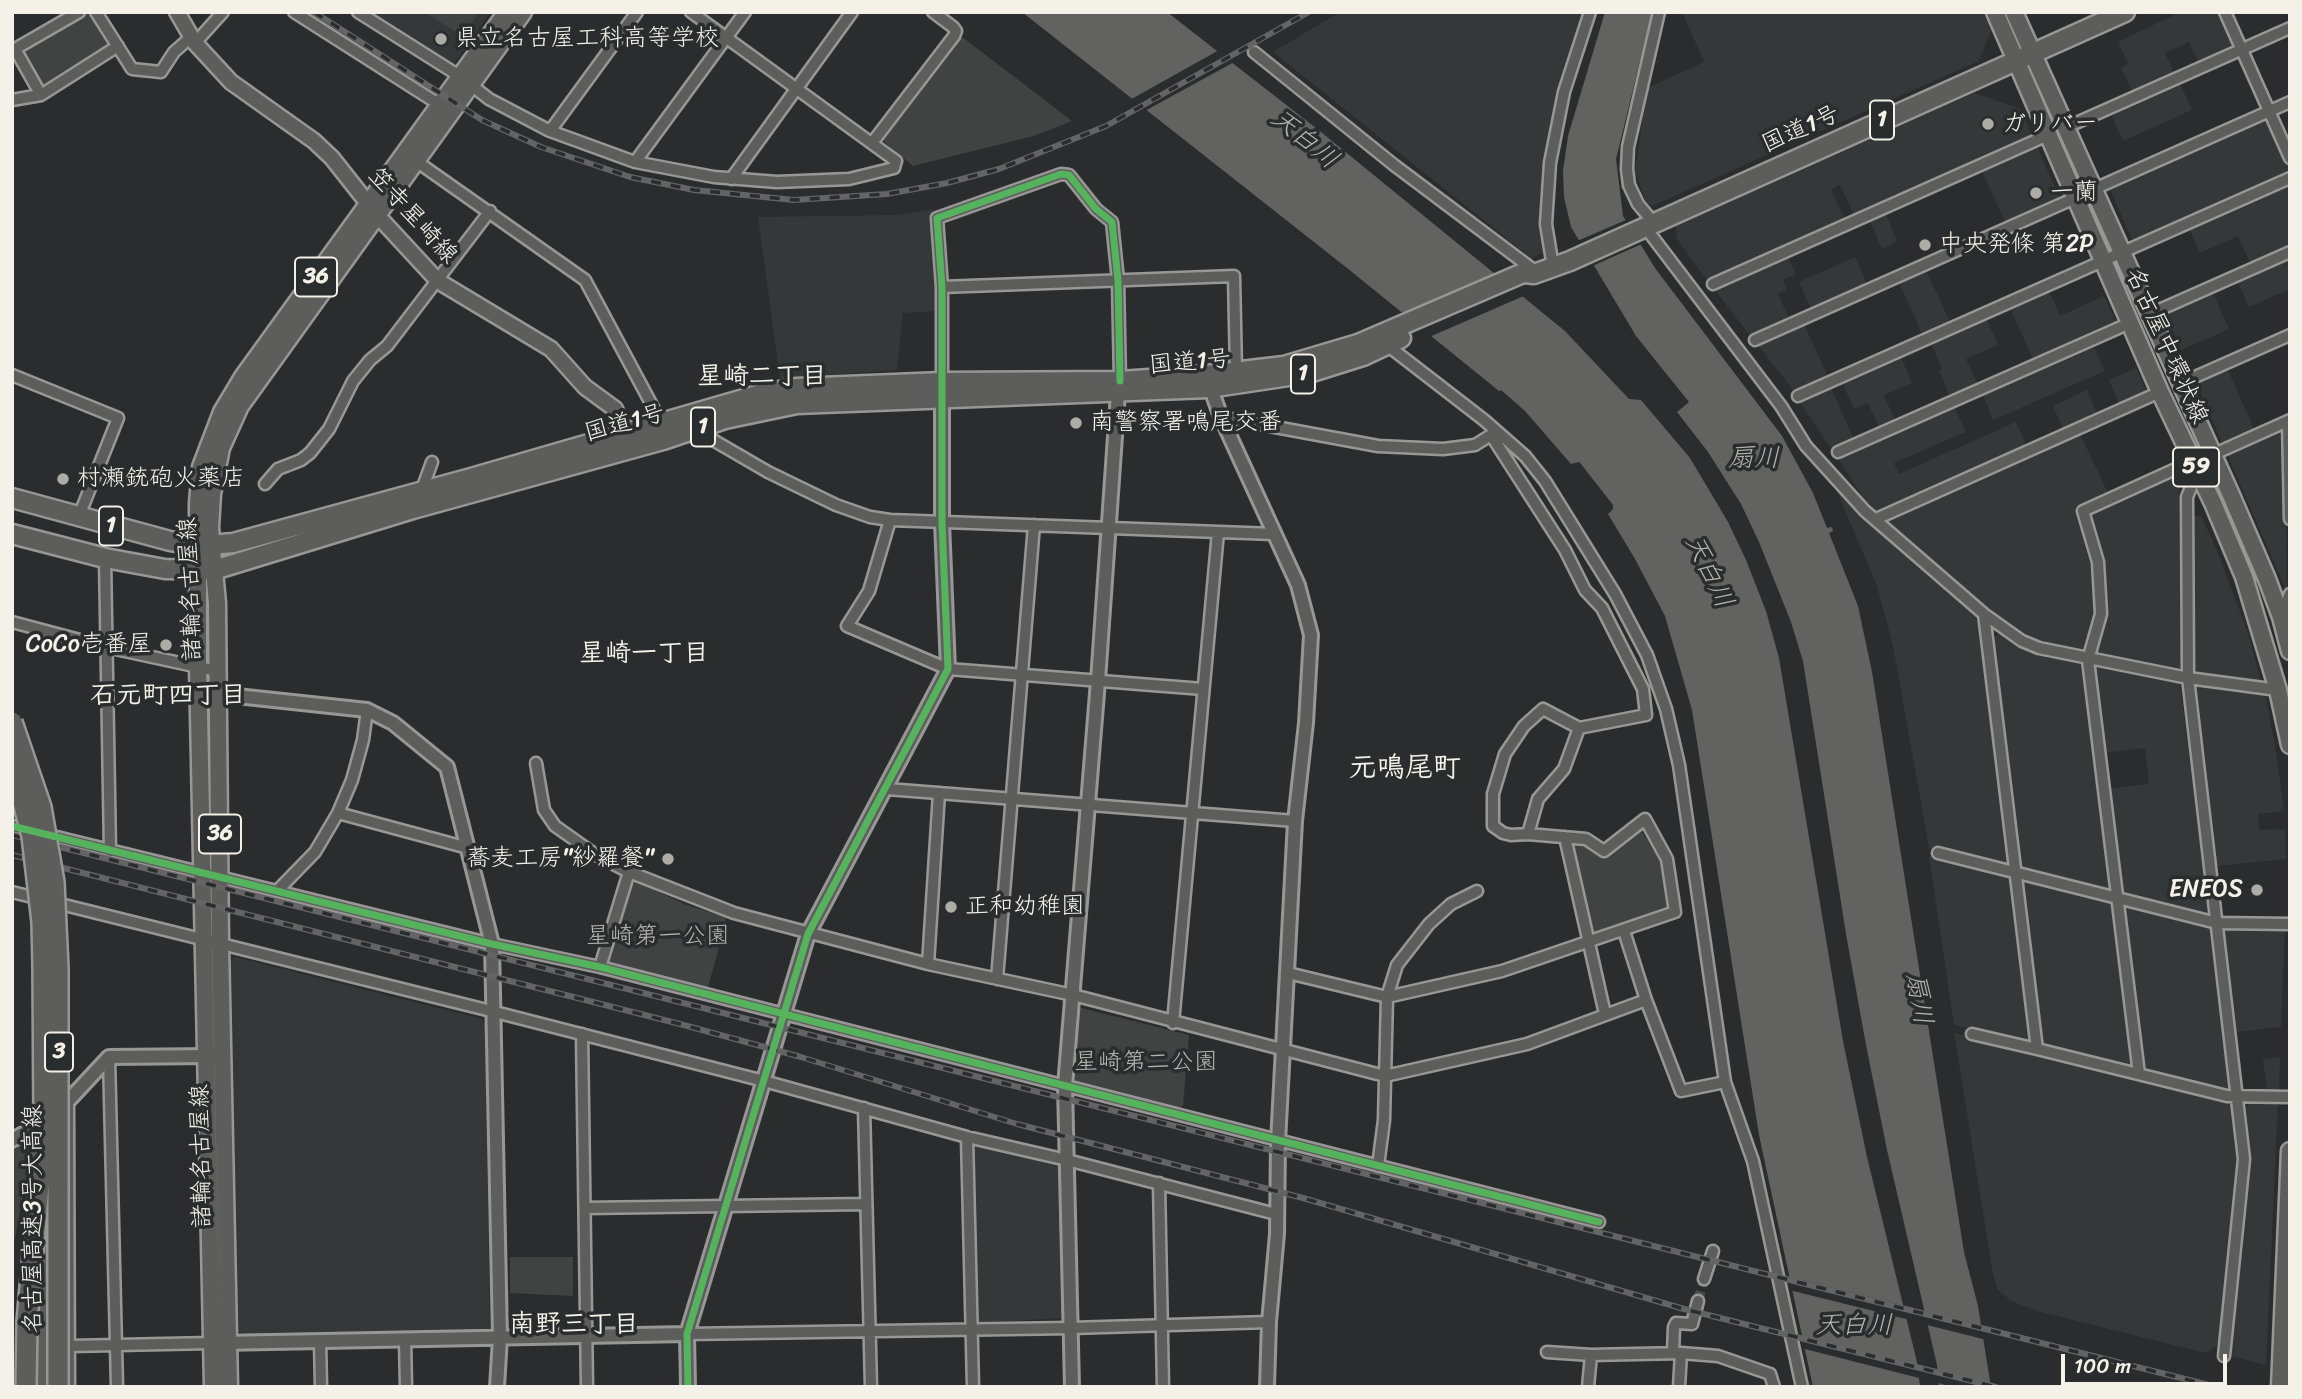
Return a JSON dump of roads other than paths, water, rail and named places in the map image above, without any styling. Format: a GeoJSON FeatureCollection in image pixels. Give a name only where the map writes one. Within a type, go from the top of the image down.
{"type":"FeatureCollection","features":[{"type":"Feature","properties":{"kind":"highway","name":"国道1号"},"geometry":{"type":"LineString","coordinates":[[12,498],[127,530],[204,546],[233,543],[761,394],[796,388],[942,390],[1119,387],[1309,373],[1363,356],[1387,340],[2125,12]]}},
{"type":"Feature","properties":{"kind":"highway","name":"国道1号"},"geometry":{"type":"LineString","coordinates":[[1208,382],[1236,372],[1284,366],[1387,340]]}},
{"type":"Feature","properties":{"kind":"highway","name":"国道1号"},"geometry":{"type":"LineString","coordinates":[[12,534],[105,558],[165,569],[206,570],[570,472],[725,419],[797,404],[942,390]]}},
{"type":"Feature","properties":{"kind":"highway","name":"名古屋高速3号大高線"},"geometry":{"type":"LineString","coordinates":[[12,722],[41,807],[54,882],[58,968],[58,1387]]}},
{"type":"Feature","properties":{"kind":"highway","name":"3"},"geometry":{"type":"LineString","coordinates":[[12,761],[32,836],[43,944],[44,1129],[27,1321],[26,1387]]}},
{"type":"Feature","properties":{"kind":"highway"},"geometry":{"type":"LineString","coordinates":[[42,1387],[44,1129]]}},
{"type":"Feature","properties":{"kind":"main road","name":"笠寺星崎線"},"geometry":{"type":"LineString","coordinates":[[177,12],[193,40],[231,82],[314,141],[332,158],[372,210],[438,281],[551,349],[584,387],[615,409],[625,432]]}},
{"type":"Feature","properties":{"kind":"main road","name":"諸輪名古屋線"},"geometry":{"type":"LineString","coordinates":[[372,210],[416,161],[507,12]]}},
{"type":"Feature","properties":{"kind":"main road","name":"諸輪名古屋線"},"geometry":{"type":"LineString","coordinates":[[213,1387],[220,1343],[212,943],[202,873],[198,667],[206,570],[204,546],[221,448],[240,406],[440,105],[466,80],[523,12]]}},
{"type":"Feature","properties":{"kind":"main road","name":"名古屋中環状線"},"geometry":{"type":"LineString","coordinates":[[1995,12],[2248,589],[2278,690],[2290,745]]}},
{"type":"Feature","properties":{"kind":"main road","name":"名古屋中環状線"},"geometry":{"type":"LineString","coordinates":[[2014,12],[2267,579],[2290,651]]}},
{"type":"Feature","properties":{"kind":"main road","name":"諸輪名古屋線"},"geometry":{"type":"LineString","coordinates":[[206,570],[217,603],[220,877],[212,943]]}},
{"type":"Feature","properties":{"kind":"main road"},"geometry":{"type":"LineString","coordinates":[[2280,1387],[2288,1271],[2290,1151]]}},
{"type":"Feature","properties":{"kind":"main road","name":"諸輪名古屋線"},"geometry":{"type":"LineString","coordinates":[[220,1343],[229,1387]]}},
{"type":"Feature","properties":{"kind":"street"},"geometry":{"type":"LineString","coordinates":[[41,94],[15,49],[79,12]]}},
{"type":"Feature","properties":{"kind":"street"},"geometry":{"type":"LineString","coordinates":[[96,12],[132,69],[161,72],[174,52],[193,40],[223,12]]}},
{"type":"Feature","properties":{"kind":"street"},"geometry":{"type":"LineString","coordinates":[[294,12],[440,105]]}},
{"type":"Feature","properties":{"kind":"street"},"geometry":{"type":"LineString","coordinates":[[358,12],[466,80],[489,100],[550,131],[635,162],[731,179],[777,182],[849,178],[894,168],[896,161],[691,12]]}},
{"type":"Feature","properties":{"kind":"street"},"geometry":{"type":"LineString","coordinates":[[550,131],[637,12]]}},
{"type":"Feature","properties":{"kind":"street"},"geometry":{"type":"LineString","coordinates":[[635,162],[745,12]]}},
{"type":"Feature","properties":{"kind":"street"},"geometry":{"type":"LineString","coordinates":[[731,179],[852,12]]}},
{"type":"Feature","properties":{"kind":"street"},"geometry":{"type":"LineString","coordinates":[[872,143],[954,36],[956,31],[953,27],[933,12]]}},
{"type":"Feature","properties":{"kind":"street"},"geometry":{"type":"LineString","coordinates":[[1659,12],[1628,147],[1629,185],[1646,226],[1781,406],[1806,446],[1875,519],[1984,614],[2022,641],[2088,660],[2188,678],[2278,690]]}},
{"type":"Feature","properties":{"kind":"street"},"geometry":{"type":"LineString","coordinates":[[2225,12],[2290,158]]}},
{"type":"Feature","properties":{"kind":"street"},"geometry":{"type":"LineString","coordinates":[[1542,271],[1550,163],[1564,92],[1590,13]]}},
{"type":"Feature","properties":{"kind":"street"},"geometry":{"type":"LineString","coordinates":[[2067,127],[2290,28]]}},
{"type":"Feature","properties":{"kind":"street"},"geometry":{"type":"LineString","coordinates":[[12,100],[41,94],[118,47]]}},
{"type":"Feature","properties":{"kind":"street"},"geometry":{"type":"LineString","coordinates":[[1254,52],[1394,165],[1542,271]]}},
{"type":"Feature","properties":{"kind":"street"},"geometry":{"type":"LineString","coordinates":[[2094,189],[2290,102]]}},
{"type":"Feature","properties":{"kind":"street"},"geometry":{"type":"LineString","coordinates":[[1713,284],[2048,135]]}},
{"type":"Feature","properties":{"kind":"street"},"geometry":{"type":"LineString","coordinates":[[416,161],[585,281],[661,422],[696,430],[768,472],[836,505],[870,517],[890,520],[1273,534]]}},
{"type":"Feature","properties":{"kind":"street"},"geometry":{"type":"LineString","coordinates":[[688,1387],[687,1334],[808,934],[887,789],[948,669],[942,522],[942,287],[937,218],[1061,174],[1069,175],[1096,209],[1112,222],[1118,280],[1119,387],[1065,1086],[1072,1387]]}},
{"type":"Feature","properties":{"kind":"street"},"geometry":{"type":"LineString","coordinates":[[1798,396],[2290,178]]}},
{"type":"Feature","properties":{"kind":"street"},"geometry":{"type":"LineString","coordinates":[[1755,340],[2075,198]]}},
{"type":"Feature","properties":{"kind":"street"},"geometry":{"type":"LineString","coordinates":[[265,484],[278,469],[301,460],[310,453],[329,429],[353,381],[370,360],[387,346],[490,211]]}},
{"type":"Feature","properties":{"kind":"street"},"geometry":{"type":"LineString","coordinates":[[2150,314],[2290,252]]}},
{"type":"Feature","properties":{"kind":"street"},"geometry":{"type":"LineString","coordinates":[[942,287],[1234,276],[1236,372]]}},
{"type":"Feature","properties":{"kind":"street"},"geometry":{"type":"LineString","coordinates":[[1838,452],[2130,323]]}},
{"type":"Feature","properties":{"kind":"street"},"geometry":{"type":"LineString","coordinates":[[2179,384],[2290,335]]}},
{"type":"Feature","properties":{"kind":"street"},"geometry":{"type":"LineString","coordinates":[[1387,340],[1493,432],[1525,456],[1545,481],[1615,594],[1647,655],[1667,709],[1679,765],[1725,1083],[1753,1161],[1802,1387]]}},
{"type":"Feature","properties":{"kind":"street"},"geometry":{"type":"LineString","coordinates":[[12,375],[118,418],[79,516]]}},
{"type":"Feature","properties":{"kind":"street"},"geometry":{"type":"LineString","coordinates":[[1208,382],[1273,534],[1298,585],[1311,635],[1306,723],[1295,821],[1278,1142],[1277,1234],[1269,1322],[1267,1387]]}},
{"type":"Feature","properties":{"kind":"street"},"geometry":{"type":"LineString","coordinates":[[1875,519],[2160,392]]}},
{"type":"Feature","properties":{"kind":"street"},"geometry":{"type":"LineString","coordinates":[[1222,417],[1378,446],[1443,449],[1475,445],[1493,432]]}},
{"type":"Feature","properties":{"kind":"street"},"geometry":{"type":"LineString","coordinates":[[2139,1074],[2088,660],[2101,614],[2098,562],[2083,511],[2195,466],[2212,455],[2289,421],[2290,519]]}},
{"type":"Feature","properties":{"kind":"street"},"geometry":{"type":"LineString","coordinates":[[1288,973],[1387,997],[1502,971],[1675,912],[1667,859],[1645,819],[1604,851],[1586,839],[1511,835],[1493,826],[1493,794],[1505,754],[1524,726],[1543,709],[1578,728],[1646,715],[1643,689],[1602,608],[1585,590],[1565,551],[1493,432]]}},
{"type":"Feature","properties":{"kind":"street"},"geometry":{"type":"LineString","coordinates":[[421,492],[432,462]]}},
{"type":"Feature","properties":{"kind":"street"},"geometry":{"type":"LineString","coordinates":[[2195,466],[2186,497],[2188,678],[2245,1159],[2224,1356]]}},
{"type":"Feature","properties":{"kind":"street"},"geometry":{"type":"LineString","coordinates":[[890,520],[869,591],[847,626],[948,669],[1203,690]]}},
{"type":"Feature","properties":{"kind":"street"},"geometry":{"type":"LineString","coordinates":[[997,979],[1034,525]]}},
{"type":"Feature","properties":{"kind":"street"},"geometry":{"type":"LineString","coordinates":[[1173,1023],[1218,532]]}},
{"type":"Feature","properties":{"kind":"street"},"geometry":{"type":"LineString","coordinates":[[105,558],[110,851]]}},
{"type":"Feature","properties":{"kind":"street"},"geometry":{"type":"LineString","coordinates":[[2281,617],[2290,594]]}},
{"type":"Feature","properties":{"kind":"street"},"geometry":{"type":"LineString","coordinates":[[1984,614],[2037,1049]]}},
{"type":"Feature","properties":{"kind":"street"},"geometry":{"type":"LineString","coordinates":[[12,622],[106,647],[217,671]]}},
{"type":"Feature","properties":{"kind":"street"},"geometry":{"type":"LineString","coordinates":[[218,694],[367,710],[393,723],[447,767],[492,944],[500,1338],[497,1387]]}},
{"type":"Feature","properties":{"kind":"street"},"geometry":{"type":"LineString","coordinates":[[278,890],[315,852],[338,813],[352,780],[363,740],[367,710]]}},
{"type":"Feature","properties":{"kind":"street"},"geometry":{"type":"LineString","coordinates":[[1528,834],[1538,799],[1564,769],[1578,728]]}},
{"type":"Feature","properties":{"kind":"street"},"geometry":{"type":"LineString","coordinates":[[536,763],[544,810],[555,826],[596,855],[629,872],[734,913],[928,964],[1073,995],[1385,1076],[1527,1044],[1646,1000]]}},
{"type":"Feature","properties":{"kind":"street"},"geometry":{"type":"LineString","coordinates":[[887,789],[1295,821]]}},
{"type":"Feature","properties":{"kind":"street"},"geometry":{"type":"LineString","coordinates":[[928,964],[939,793]]}},
{"type":"Feature","properties":{"kind":"street"},"geometry":{"type":"LineString","coordinates":[[338,813],[468,848]]}},
{"type":"Feature","properties":{"kind":"street"},"geometry":{"type":"LineString","coordinates":[[12,826],[492,944],[600,967],[1599,1222]]}},
{"type":"Feature","properties":{"kind":"street"},"geometry":{"type":"LineString","coordinates":[[1565,837],[1605,1014]]}},
{"type":"Feature","properties":{"kind":"street"},"geometry":{"type":"LineString","coordinates":[[1938,853],[2217,923],[2290,923]]}},
{"type":"Feature","properties":{"kind":"street"},"geometry":{"type":"LineString","coordinates":[[600,967],[629,872]]}},
{"type":"Feature","properties":{"kind":"street"},"geometry":{"type":"LineString","coordinates":[[1378,1166],[1384,1120],[1387,997],[1397,965],[1429,924],[1451,904],[1477,891]]}},
{"type":"Feature","properties":{"kind":"street"},"geometry":{"type":"LineString","coordinates":[[12,892],[582,1034],[967,1137],[1276,1214]]}},
{"type":"Feature","properties":{"kind":"street"},"geometry":{"type":"LineString","coordinates":[[1624,931],[1646,1000],[1681,1091],[1725,1083]]}},
{"type":"Feature","properties":{"kind":"street"},"geometry":{"type":"LineString","coordinates":[[582,1034],[587,1387]]}},
{"type":"Feature","properties":{"kind":"street"},"geometry":{"type":"LineString","coordinates":[[1972,1034],[2238,1098],[2290,1097]]}},
{"type":"Feature","properties":{"kind":"street"},"geometry":{"type":"LineString","coordinates":[[12,1140],[39,1125],[68,1101],[109,1057],[214,1056]]}},
{"type":"Feature","properties":{"kind":"street"},"geometry":{"type":"LineString","coordinates":[[109,1057],[117,1387]]}},
{"type":"Feature","properties":{"kind":"street"},"geometry":{"type":"LineString","coordinates":[[68,1101],[69,1387]]}},
{"type":"Feature","properties":{"kind":"street"},"geometry":{"type":"LineString","coordinates":[[864,1108],[871,1387]]}},
{"type":"Feature","properties":{"kind":"street"},"geometry":{"type":"LineString","coordinates":[[967,1137],[973,1387]]}},
{"type":"Feature","properties":{"kind":"street"},"geometry":{"type":"LineString","coordinates":[[1159,1183],[1163,1387]]}},
{"type":"Feature","properties":{"kind":"street"},"geometry":{"type":"LineString","coordinates":[[584,1209],[866,1204]]}},
{"type":"Feature","properties":{"kind":"street"},"geometry":{"type":"LineString","coordinates":[[1704,1279],[1713,1251]]}},
{"type":"Feature","properties":{"kind":"street"},"geometry":{"type":"LineString","coordinates":[[1679,1387],[1674,1327],[1676,1323],[1692,1325],[1698,1301]]}},
{"type":"Feature","properties":{"kind":"street"},"geometry":{"type":"LineString","coordinates":[[70,1346],[1269,1322]]}},
{"type":"Feature","properties":{"kind":"street"},"geometry":{"type":"LineString","coordinates":[[405,1339],[406,1387]]}},
{"type":"Feature","properties":{"kind":"street"},"geometry":{"type":"LineString","coordinates":[[320,1341],[321,1387]]}},
{"type":"Feature","properties":{"kind":"street"},"geometry":{"type":"LineString","coordinates":[[1547,1352],[1718,1356],[1770,1374],[1772,1387]]}},
{"type":"Feature","properties":{"kind":"street"},"geometry":{"type":"LineString","coordinates":[[1588,1387],[1591,1355]]}},
{"type":"Feature","properties":{"kind":"water","name":"天白川"},"geometry":{"type":"Polygon","coordinates":[[[1022,12],[1167,12],[1321,132],[1565,331],[1629,399],[1641,400],[1690,458],[1728,522],[1746,560],[1766,611],[1779,658],[1843,1041],[1867,1157],[1917,1362],[1920,1387],[1813,1387],[1759,1135],[1692,710],[1665,616],[1608,514],[1613,505],[1581,464],[1571,464],[1525,411],[1501,390],[1022,12]]]}},
{"type":"Feature","properties":{"kind":"water","name":"扇川"},"geometry":{"type":"Polygon","coordinates":[[[1605,12],[1652,12],[1616,159],[1623,216],[1655,268],[1782,436],[1813,493],[1827,528],[1832,527],[1833,531],[1829,533],[1858,606],[1872,672],[1964,1252],[1978,1306],[1991,1387],[1939,1387],[1937,1365],[1887,1150],[1866,1045],[1803,661],[1791,622],[1741,504],[1708,452],[1677,412],[1689,402],[1636,336],[1571,227],[1564,197],[1563,171],[1568,136],[1605,12]]]}},
{"type":"Feature","properties":{"kind":"tunnel"},"geometry":{"type":"LineString","coordinates":[[1698,1301],[1704,1279]]}},
{"type":"Feature","properties":{"kind":"railway"},"geometry":{"type":"LineString","coordinates":[[314,12],[482,120],[541,147],[630,177],[694,190],[794,200],[887,194],[947,183],[999,169],[1106,126],[1309,12]]}},
{"type":"Feature","properties":{"kind":"railway"},"geometry":{"type":"LineString","coordinates":[[12,835],[2217,1387]]}},
{"type":"Feature","properties":{"kind":"railway"},"geometry":{"type":"LineString","coordinates":[[12,855],[680,1024],[801,1057],[1017,1124],[1303,1198],[1684,1309],[1996,1387]]}},
{"type":"Feature","properties":{"kind":"place","name":"県立名古屋工科高等学校"},"geometry":{"type":"Point","coordinates":[441,39]}},
{"type":"Feature","properties":{"kind":"place","name":"ガリバー"},"geometry":{"type":"Point","coordinates":[1988,124]}},
{"type":"Feature","properties":{"kind":"place","name":"一蘭"},"geometry":{"type":"Point","coordinates":[2036,193]}},
{"type":"Feature","properties":{"kind":"place","name":"中央発條 第2P"},"geometry":{"type":"Point","coordinates":[1925,245]}},
{"type":"Feature","properties":{"kind":"place","name":"南警察署鳴尾交番"},"geometry":{"type":"Point","coordinates":[1076,423]}},
{"type":"Feature","properties":{"kind":"place","name":"村瀬銃砲火薬店"},"geometry":{"type":"Point","coordinates":[63,479]}},
{"type":"Feature","properties":{"kind":"place","name":"CoCo壱番屋"},"geometry":{"type":"Point","coordinates":[166,645]}},
{"type":"Feature","properties":{"kind":"place","name":"蕎麦工房\"紗羅餐\""},"geometry":{"type":"Point","coordinates":[668,859]}},
{"type":"Feature","properties":{"kind":"place","name":"ENEOS"},"geometry":{"type":"Point","coordinates":[2257,890]}},
{"type":"Feature","properties":{"kind":"place","name":"正和幼稚園"},"geometry":{"type":"Point","coordinates":[951,907]}},
{"type":"Feature","properties":{"kind":"district","name":"星崎二丁目"},"geometry":{"type":"Point","coordinates":[762,377]}},
{"type":"Feature","properties":{"kind":"district","name":"星崎一丁目"},"geometry":{"type":"Point","coordinates":[644,654]}},
{"type":"Feature","properties":{"kind":"district","name":"石元町四丁目"},"geometry":{"type":"Point","coordinates":[168,696]}},
{"type":"Feature","properties":{"kind":"district","name":"元鳴尾町"},"geometry":{"type":"Point","coordinates":[1405,769]}},
{"type":"Feature","properties":{"kind":"district","name":"南野三丁目"},"geometry":{"type":"Point","coordinates":[574,1325]}},
{"type":"Feature","properties":{"kind":"park label","name":"星崎第一公園"},"geometry":{"type":"Point","coordinates":[658,937]}},
{"type":"Feature","properties":{"kind":"park label","name":"星崎第二公園"},"geometry":{"type":"Point","coordinates":[1146,1063]}}]}
